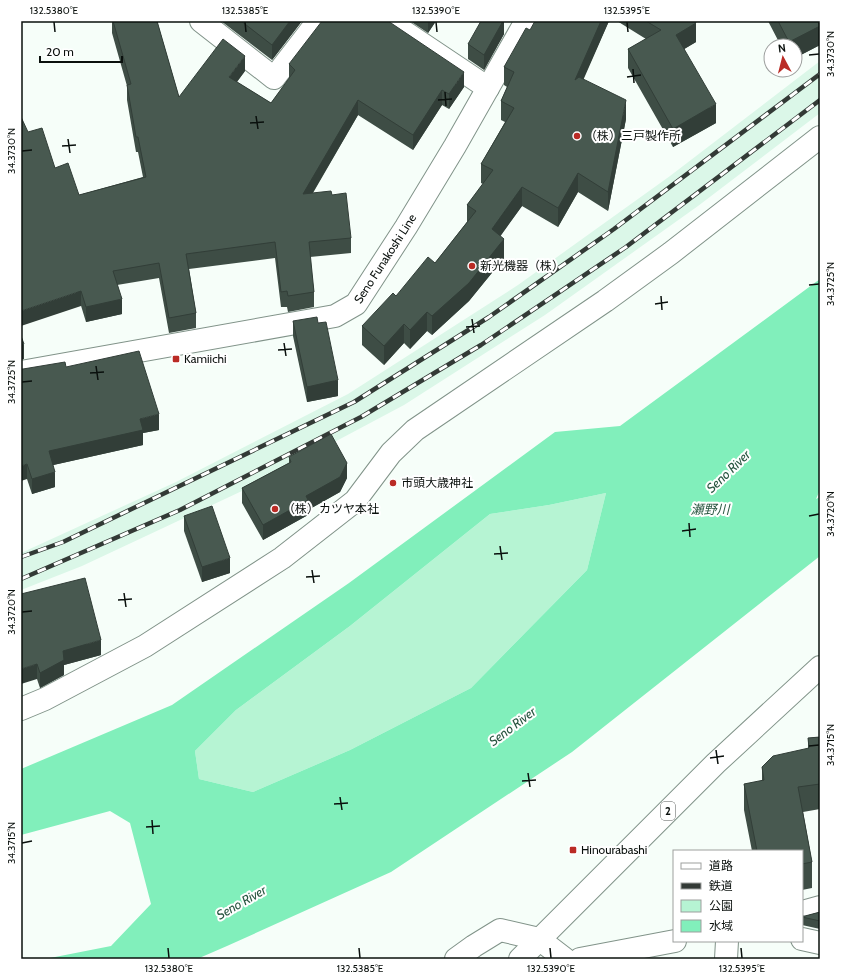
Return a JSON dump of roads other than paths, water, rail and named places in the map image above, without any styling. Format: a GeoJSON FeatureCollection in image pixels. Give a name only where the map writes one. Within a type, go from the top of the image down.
{"type":"FeatureCollection","features":[{"type":"Feature","properties":{"kind":"main road"},"geometry":{"type":"LineString","coordinates":[[201,21],[274,78],[318,21]]}},
{"type":"Feature","properties":{"kind":"main road"},"geometry":{"type":"LineString","coordinates":[[388,21],[488,88]]}},
{"type":"Feature","properties":{"kind":"main road","name":"Seno Funakoshi Line"},"geometry":{"type":"LineString","coordinates":[[21,372],[335,316],[356,304],[406,227],[526,21]]}},
{"type":"Feature","properties":{"kind":"main road"},"geometry":{"type":"LineString","coordinates":[[21,709],[45,699],[145,646],[282,558],[355,501],[392,454],[415,430],[598,305],[671,253],[820,137]]}},
{"type":"Feature","properties":{"kind":"main road","name":"2"},"geometry":{"type":"LineString","coordinates":[[520,959],[716,763],[820,667]]}},
{"type":"Feature","properties":{"kind":"main road"},"geometry":{"type":"LineString","coordinates":[[803,912],[820,907]]}},
{"type":"Feature","properties":{"kind":"main road"},"geometry":{"type":"LineString","coordinates":[[456,959],[500,930],[539,939],[565,959]]}},
{"type":"Feature","properties":{"kind":"main road"},"geometry":{"type":"LineString","coordinates":[[803,939],[820,943]]}},
{"type":"Feature","properties":{"kind":"main road"},"geometry":{"type":"LineString","coordinates":[[580,959],[673,941]]}},
{"type":"Feature","properties":{"kind":"main road"},"geometry":{"type":"LineString","coordinates":[[726,959],[727,942]]}},
{"type":"Feature","properties":{"kind":"water","name":"瀬野川"},"geometry":{"type":"Polygon","coordinates":[[[820,279],[820,490],[816,499],[820,497],[820,556],[572,752],[391,872],[197,959],[23,959],[50,958],[111,946],[151,904],[130,823],[110,811],[21,835],[21,769],[172,705],[349,583],[555,432],[620,426],[820,279]],[[606,493],[549,505],[490,514],[350,626],[236,710],[195,751],[199,779],[253,792],[350,750],[471,688],[587,570],[606,493]]]}},
{"type":"Feature","properties":{"kind":"railway"},"geometry":{"type":"LineString","coordinates":[[21,557],[63,542],[354,402],[489,317],[614,229],[820,74]]}},
{"type":"Feature","properties":{"kind":"railway"},"geometry":{"type":"LineString","coordinates":[[21,579],[180,510],[361,417],[481,345],[626,247],[820,100]]}},
{"type":"Feature","properties":{"kind":"place","name":"（株）三戸製作所"},"geometry":{"type":"Point","coordinates":[577,136]}},
{"type":"Feature","properties":{"kind":"place","name":"新光機器（株）"},"geometry":{"type":"Point","coordinates":[472,266]}},
{"type":"Feature","properties":{"kind":"place","name":"Kamiichi"},"geometry":{"type":"Point","coordinates":[176,359]}},
{"type":"Feature","properties":{"kind":"place","name":"市頭大歳神社"},"geometry":{"type":"Point","coordinates":[393,483]}},
{"type":"Feature","properties":{"kind":"place","name":"（株）カツヤ本社"},"geometry":{"type":"Point","coordinates":[275,509]}},
{"type":"Feature","properties":{"kind":"place","name":"Hinourabashi"},"geometry":{"type":"Point","coordinates":[573,850]}},
{"type":"Feature","properties":{"kind":"water label","name":"Seno River"},"geometry":{"type":"Point","coordinates":[728,471]}},
{"type":"Feature","properties":{"kind":"water label","name":"Seno River"},"geometry":{"type":"Point","coordinates":[512,726]}},
{"type":"Feature","properties":{"kind":"water label","name":"Seno River"},"geometry":{"type":"Point","coordinates":[241,902]}}]}
